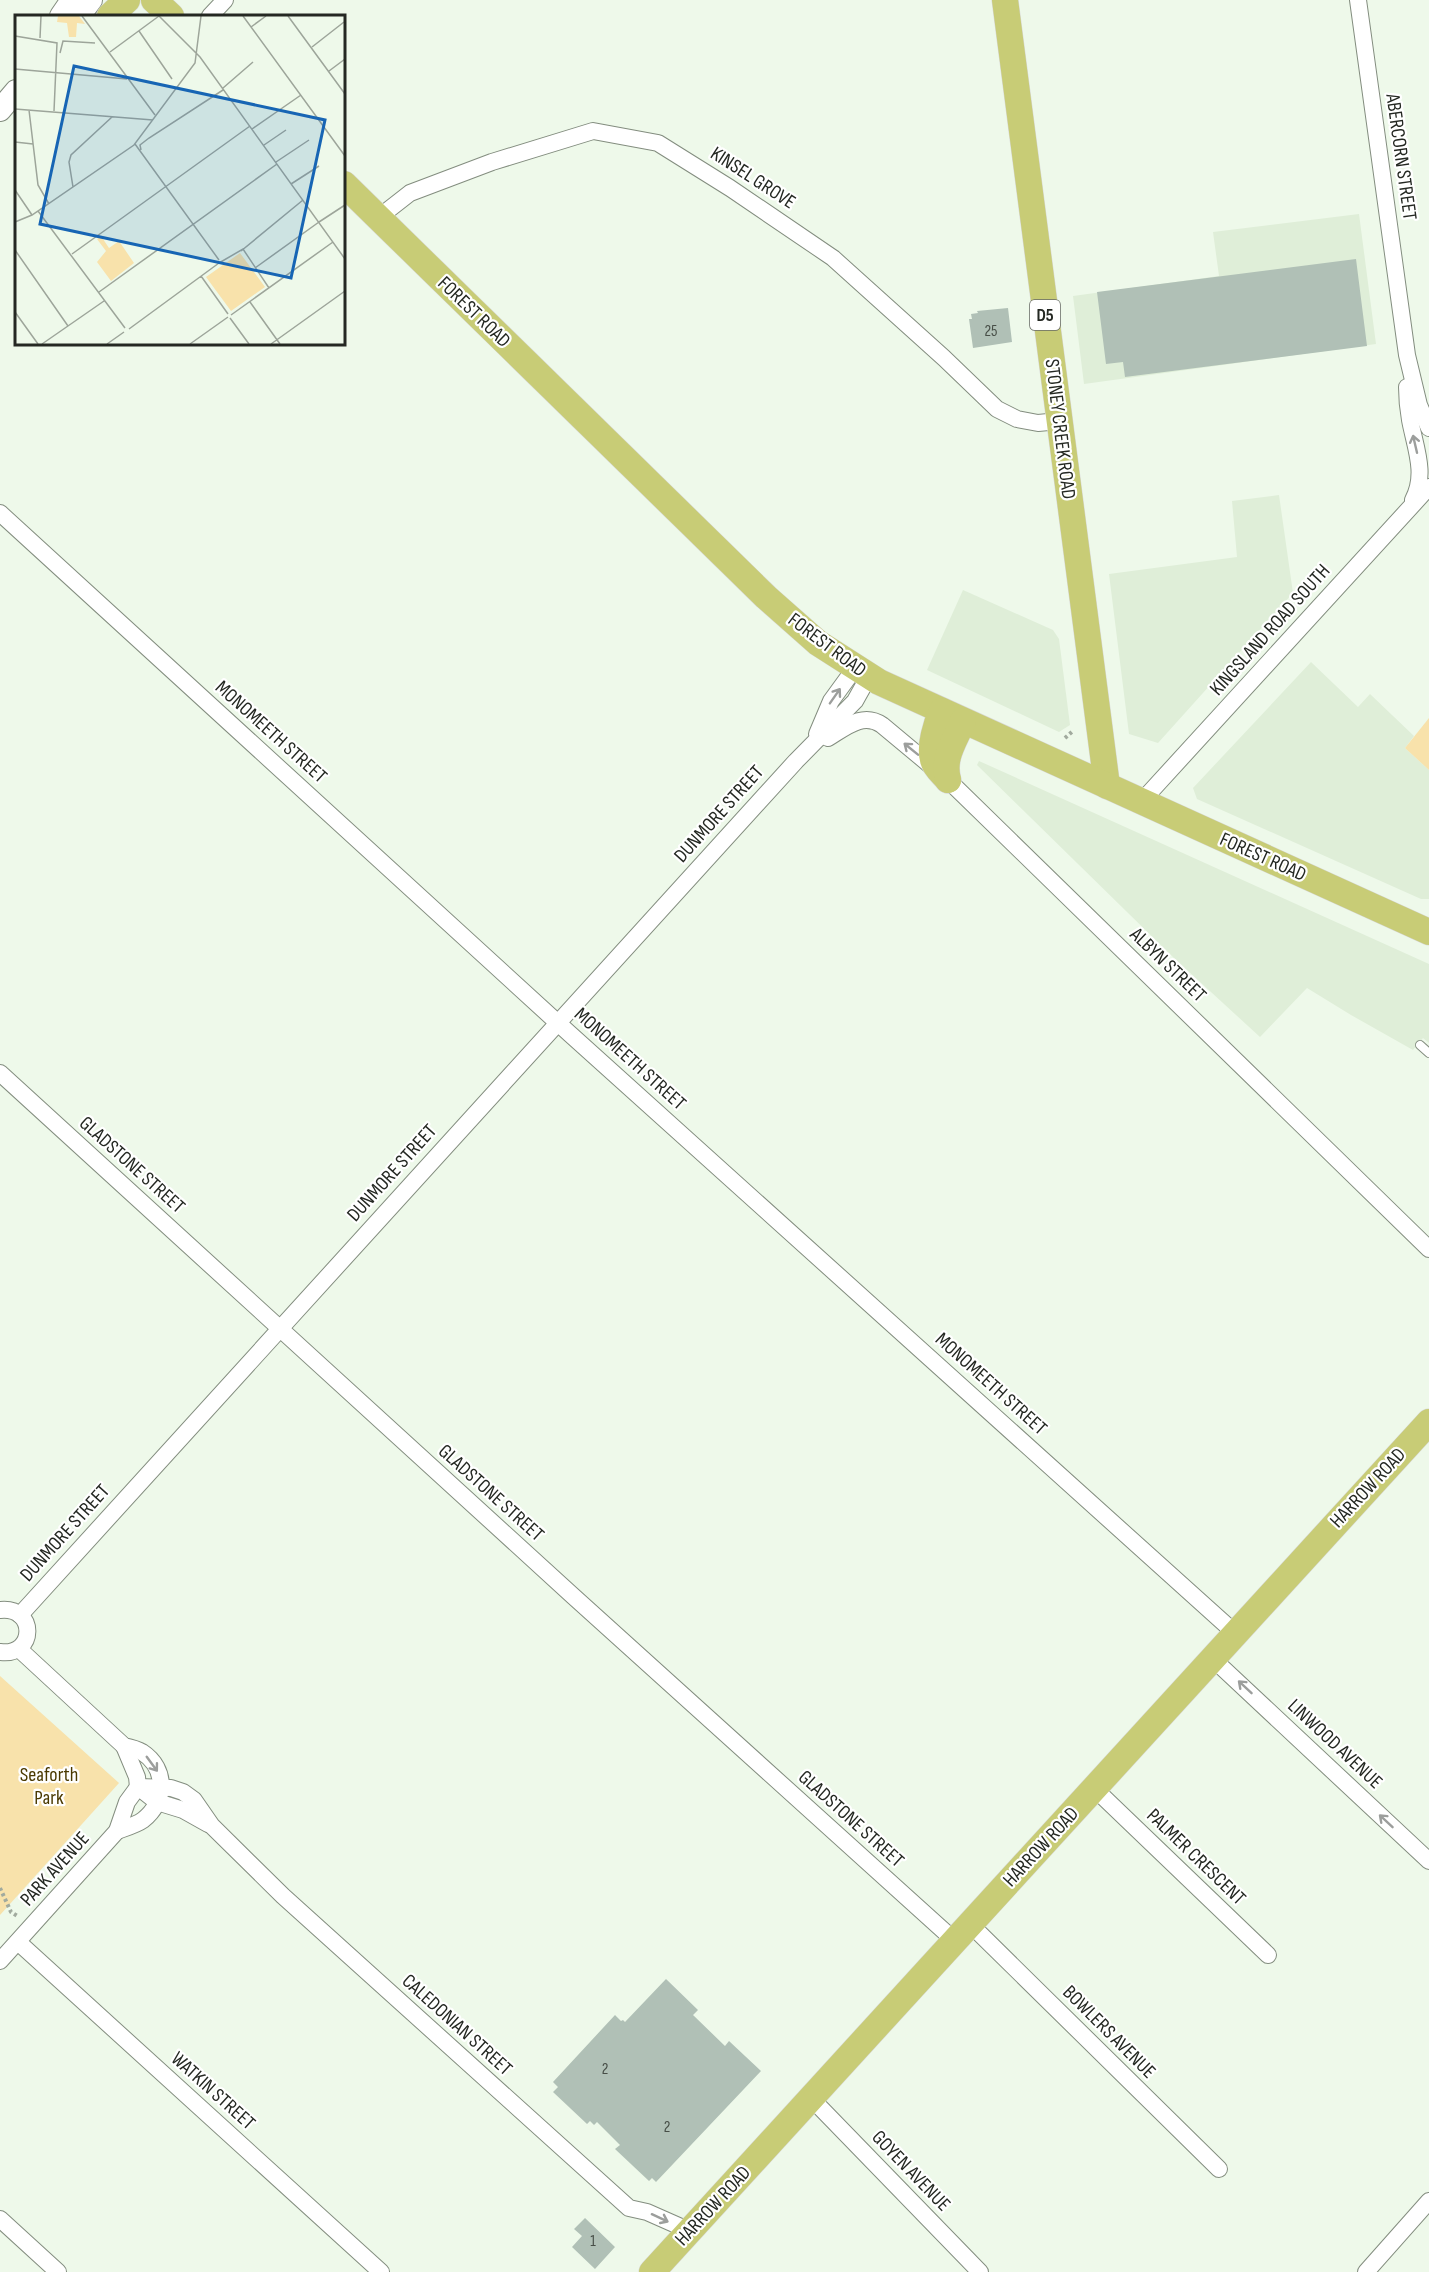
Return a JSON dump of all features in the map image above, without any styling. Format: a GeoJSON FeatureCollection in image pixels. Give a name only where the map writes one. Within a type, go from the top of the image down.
{"type":"FeatureCollection","features":[{"type":"Feature","properties":{"kind":"main road"},"geometry":{"type":"LineString","coordinates":[[62,15],[72,0]]}},
{"type":"Feature","properties":{"kind":"main road"},"geometry":{"type":"LineString","coordinates":[[81,15],[91,0]]}},
{"type":"Feature","properties":{"kind":"main road"},"geometry":{"type":"LineString","coordinates":[[111,15],[127,0]]}},
{"type":"Feature","properties":{"kind":"main road"},"geometry":{"type":"LineString","coordinates":[[154,0],[170,15]]}},
{"type":"Feature","properties":{"kind":"main road","name":"STONEY CREEK ROAD"},"geometry":{"type":"LineString","coordinates":[[1005,0],[1107,786]]}},
{"type":"Feature","properties":{"kind":"main road"},"geometry":{"type":"LineString","coordinates":[[0,110],[15,92]]}},
{"type":"Feature","properties":{"kind":"main road","name":"FOREST ROAD"},"geometry":{"type":"LineString","coordinates":[[345,185],[766,597],[818,643],[862,672],[953,716],[1429,932]]}},
{"type":"Feature","properties":{"kind":"main road"},"geometry":{"type":"LineString","coordinates":[[948,780],[947,755],[953,716]]}},
{"type":"Feature","properties":{"kind":"main road","name":"HARROW ROAD"},"geometry":{"type":"LineString","coordinates":[[652,2272],[1429,1422]]}},
{"type":"Feature","properties":{"kind":"street"},"geometry":{"type":"LineString","coordinates":[[211,15],[225,0]]}},
{"type":"Feature","properties":{"kind":"street","name":"ABERCORN STREET"},"geometry":{"type":"LineString","coordinates":[[1359,0],[1407,355],[1419,405],[1429,428]]}},
{"type":"Feature","properties":{"kind":"street","name":"KINSEL GROVE"},"geometry":{"type":"LineString","coordinates":[[378,218],[410,193],[492,162],[593,131],[658,143],[730,188],[833,258],[997,409],[1017,419],[1038,423],[1059,421]]}},
{"type":"Feature","properties":{"kind":"street","name":"ABERCORN STREET"},"geometry":{"type":"LineString","coordinates":[[1401,518],[1418,491],[1419,479],[1419,458],[1408,410],[1407,355]]}},
{"type":"Feature","properties":{"kind":"street","name":"KINGSLAND ROAD SOUTH"},"geometry":{"type":"LineString","coordinates":[[1141,802],[1429,487]]}},
{"type":"Feature","properties":{"kind":"street","name":"MONOMEETH STREET"},"geometry":{"type":"LineString","coordinates":[[0,513],[558,1023],[1235,1633]]}},
{"type":"Feature","properties":{"kind":"street","name":"DUNMORE STREET"},"geometry":{"type":"LineString","coordinates":[[20,1615],[796,761],[819,731],[831,701],[862,672]]}},
{"type":"Feature","properties":{"kind":"street","name":"DUNMORE STREET"},"geometry":{"type":"LineString","coordinates":[[796,761],[849,725],[860,720],[872,719]]}},
{"type":"Feature","properties":{"kind":"street","name":"ALBYN STREET"},"geometry":{"type":"LineString","coordinates":[[872,719],[948,780],[1429,1249]]}},
{"type":"Feature","properties":{"kind":"street","name":"GLADSTONE STREET"},"geometry":{"type":"LineString","coordinates":[[0,1073],[582,1604],[963,1933]]}},
{"type":"Feature","properties":{"kind":"street"},"geometry":{"type":"LineString","coordinates":[[0,1610],[14,1611],[20,1615],[28,1632],[19,1649],[7,1653],[0,1652]]}},
{"type":"Feature","properties":{"kind":"street"},"geometry":{"type":"LineString","coordinates":[[19,1649],[124,1746],[142,1752],[156,1768],[160,1795]]}},
{"type":"Feature","properties":{"kind":"street","name":"LINWOOD AVENUE"},"geometry":{"type":"LineString","coordinates":[[1212,1658],[1429,1861]]}},
{"type":"Feature","properties":{"kind":"street"},"geometry":{"type":"LineString","coordinates":[[124,1746],[137,1777],[138,1787]]}},
{"type":"Feature","properties":{"kind":"street","name":"CALEDONIAN STREET"},"geometry":{"type":"LineString","coordinates":[[138,1787],[160,1795],[183,1792],[194,1800],[212,1826],[283,1896],[629,2208],[647,2212],[690,2231]]}},
{"type":"Feature","properties":{"kind":"street","name":"PARK AVENUE"},"geometry":{"type":"LineString","coordinates":[[0,1961],[117,1831],[127,1802],[138,1787]]}},
{"type":"Feature","properties":{"kind":"street","name":"PALMER CRESCENT"},"geometry":{"type":"LineString","coordinates":[[1095,1789],[1268,1954]]}},
{"type":"Feature","properties":{"kind":"street","name":"PARK AVENUE"},"geometry":{"type":"LineString","coordinates":[[117,1831],[141,1821],[160,1795]]}},
{"type":"Feature","properties":{"kind":"street","name":"BOWLERS AVENUE"},"geometry":{"type":"LineString","coordinates":[[963,1933],[1219,2169]]}},
{"type":"Feature","properties":{"kind":"street","name":"WATKIN STREET"},"geometry":{"type":"LineString","coordinates":[[18,1942],[381,2272]]}},
{"type":"Feature","properties":{"kind":"street","name":"GOYEN AVENUE"},"geometry":{"type":"LineString","coordinates":[[812,2099],[980,2272]]}},
{"type":"Feature","properties":{"kind":"street"},"geometry":{"type":"LineString","coordinates":[[1366,2272],[1429,2201]]}},
{"type":"Feature","properties":{"kind":"street"},"geometry":{"type":"LineString","coordinates":[[0,2219],[58,2272]]}},
{"type":"Feature","properties":{"kind":"lane"},"geometry":{"type":"LineString","coordinates":[[1420,1045],[1429,1053]]}},
{"type":"Feature","properties":{"kind":"path"},"geometry":{"type":"LineString","coordinates":[[1065,738],[1073,731]]}},
{"type":"Feature","properties":{"kind":"path"},"geometry":{"type":"LineString","coordinates":[[0,1888],[11,1912],[32,1925]]}},
{"type":"Feature","properties":{"kind":"shaded area"},"geometry":{"type":"Polygon","coordinates":[[[1359,214],[1376,344],[1084,384],[1073,296],[1219,276],[1213,232],[1359,214]]]}},
{"type":"Feature","properties":{"kind":"shaded area"},"geometry":{"type":"Polygon","coordinates":[[[1279,495],[1293,593],[1158,743],[1129,734],[1109,574],[1237,557],[1232,501],[1279,495]]]}},
{"type":"Feature","properties":{"kind":"shaded area"},"geometry":{"type":"Polygon","coordinates":[[[963,590],[1053,630],[1059,639],[1070,725],[1059,732],[927,670],[963,590]]]}},
{"type":"Feature","properties":{"kind":"shaded area"},"geometry":{"type":"Polygon","coordinates":[[[1311,662],[1358,707],[1370,694],[1414,736],[1405,748],[1429,770],[1429,899],[1421,899],[1197,799],[1193,788],[1311,662]]]}},
{"type":"Feature","properties":{"kind":"shaded area"},"geometry":{"type":"Polygon","coordinates":[[[979,761],[1429,964],[1429,1043],[1423,1038],[1413,1050],[1307,988],[1260,1037],[1175,959],[977,765],[979,761]]]}},
{"type":"Feature","properties":{"kind":"green space"},"geometry":{"type":"Polygon","coordinates":[[[1429,718],[1429,770],[1405,748],[1429,718]]]}},
{"type":"Feature","properties":{"kind":"green space","name":"Seaforth Park"},"geometry":{"type":"Polygon","coordinates":[[[0,1676],[119,1783],[0,1915],[0,1676]]]}},
{"type":"Feature","properties":{"kind":"building"},"geometry":{"type":"Polygon","coordinates":[[[1356,259],[1367,346],[1125,377],[1123,362],[1106,364],[1097,292],[1356,259]]]}},
{"type":"Feature","properties":{"kind":"building"},"geometry":{"type":"Polygon","coordinates":[[[1008,308],[1012,342],[973,348],[969,319],[972,319],[971,314],[978,313],[977,311],[1008,308]]]}},
{"type":"Feature","properties":{"kind":"building"},"geometry":{"type":"Polygon","coordinates":[[[666,1979],[698,2010],[693,2015],[725,2046],[729,2041],[761,2071],[656,2182],[652,2178],[649,2181],[615,2149],[620,2145],[597,2122],[594,2125],[590,2121],[587,2124],[553,2092],[558,2087],[553,2082],[615,2015],[625,2022],[666,1979]]]}},
{"type":"Feature","properties":{"kind":"building"},"geometry":{"type":"Polygon","coordinates":[[[585,2218],[615,2247],[595,2269],[572,2247],[582,2236],[574,2229],[585,2218]]]}}]}
